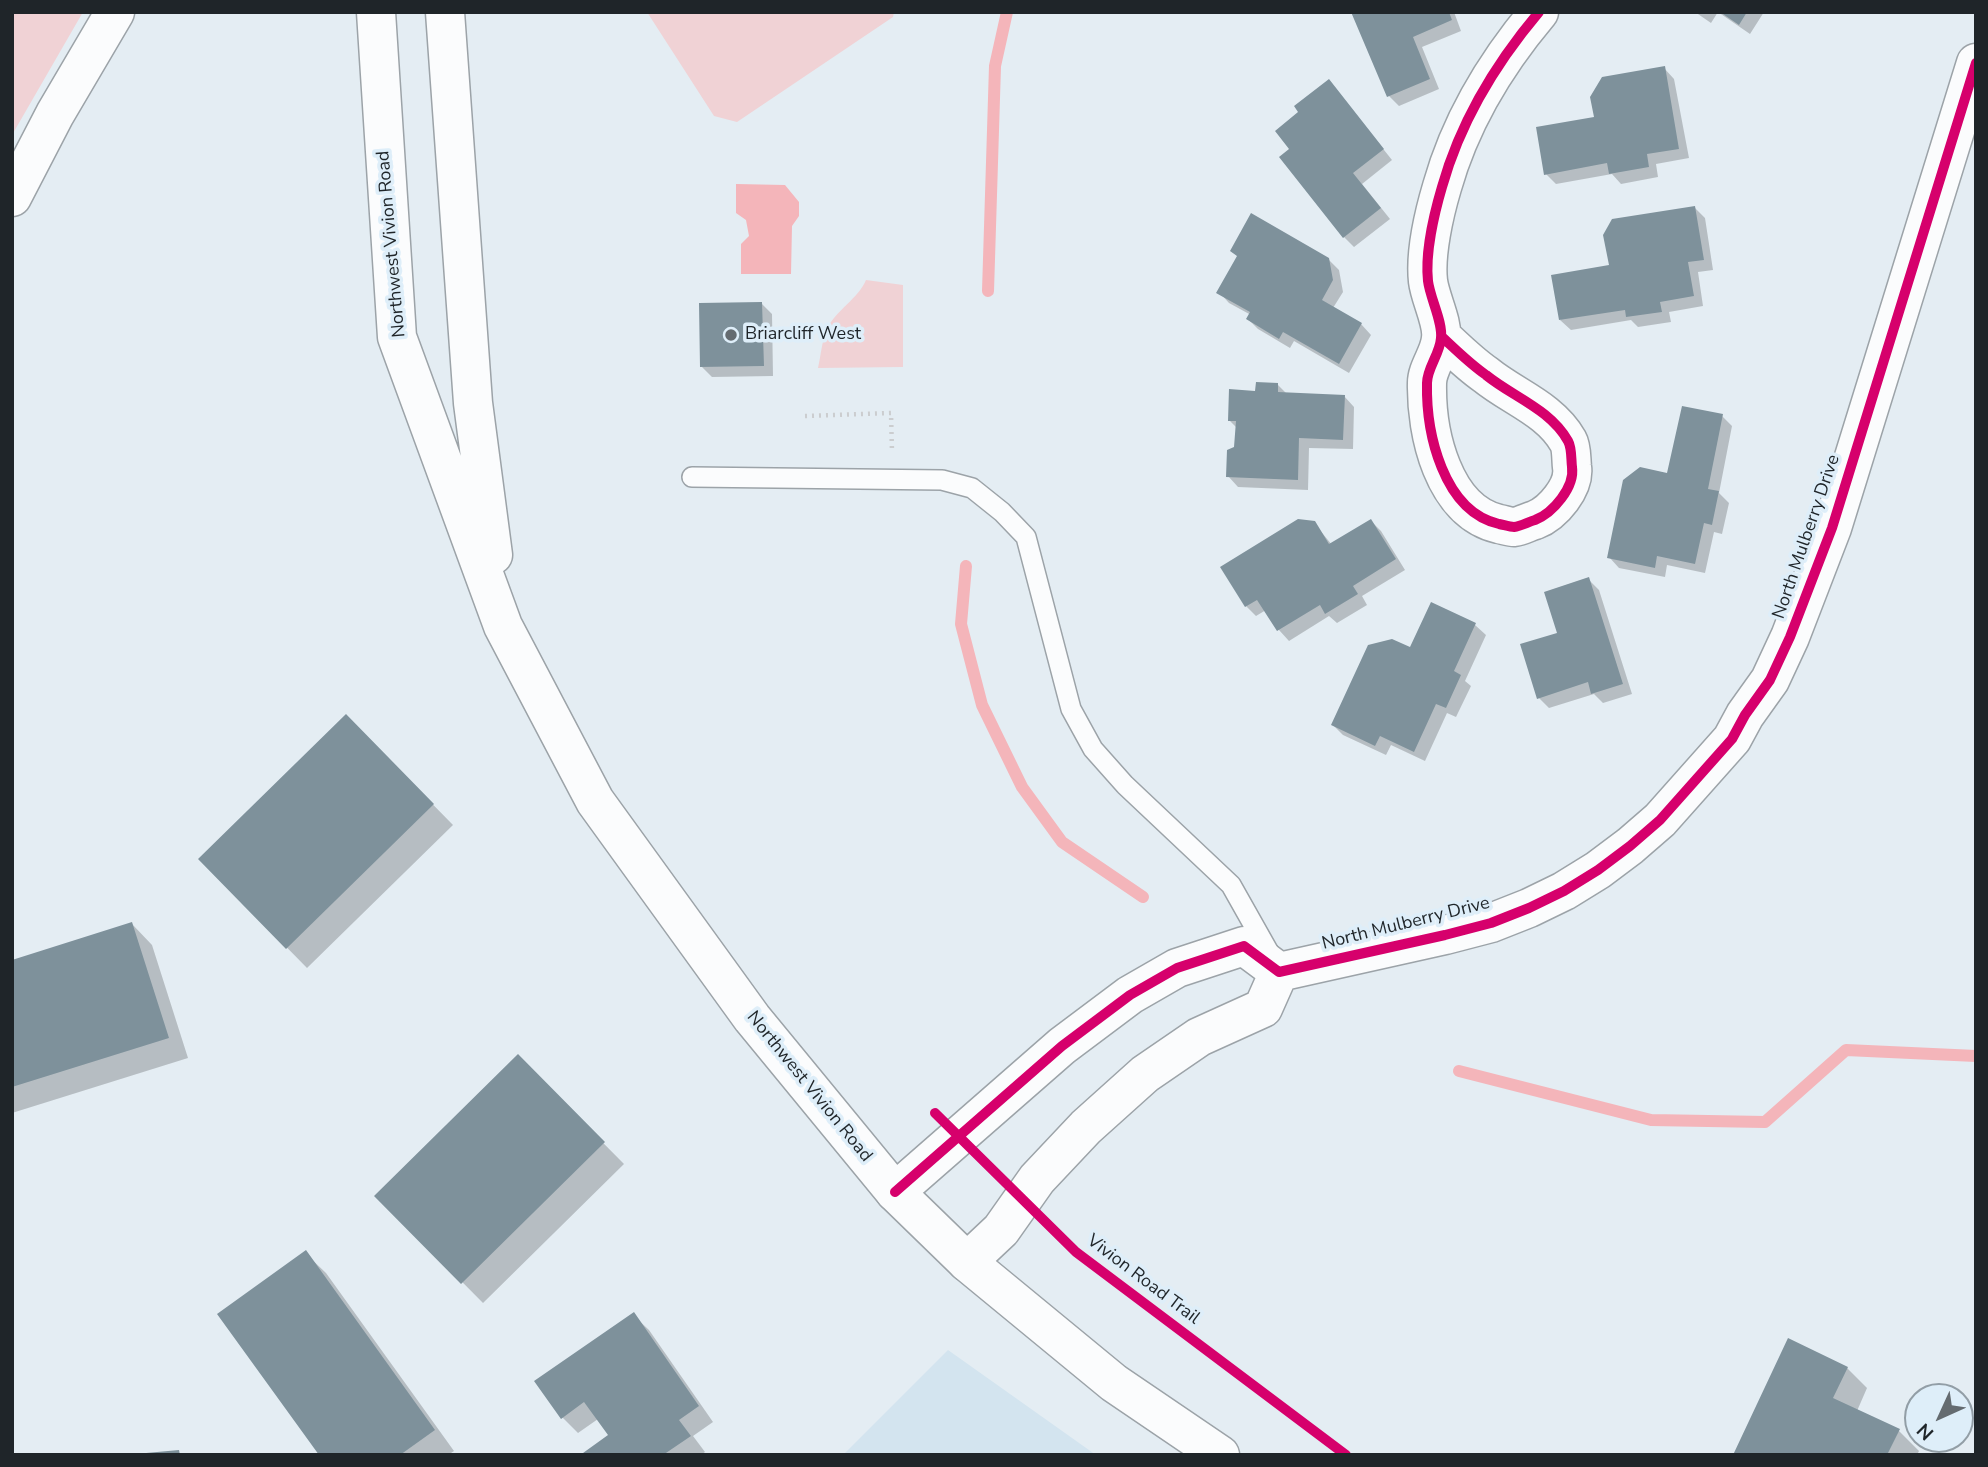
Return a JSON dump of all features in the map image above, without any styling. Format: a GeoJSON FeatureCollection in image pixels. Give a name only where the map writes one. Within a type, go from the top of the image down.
{"type":"FeatureCollection","features":[{"type":"Feature","properties":{"kind":"main road"},"geometry":{"type":"LineString","coordinates":[[12,197],[55,114],[115,12]]}},
{"type":"Feature","properties":{"kind":"main road","name":"Northwest Vivion Road"},"geometry":{"type":"LineString","coordinates":[[376,12],[397,337],[503,626],[595,801],[752,1018],[895,1192],[968,1262],[1115,1383],[1220,1455]]}},
{"type":"Feature","properties":{"kind":"main road","name":"Northwest Vivion Road"},"geometry":{"type":"LineString","coordinates":[[445,12],[472,402],[503,626]]}},
{"type":"Feature","properties":{"kind":"main road"},"geometry":{"type":"LineString","coordinates":[[1442,337],[1486,376],[1532,405],[1553,422],[1569,443],[1573,472],[1564,495],[1541,517],[1514,527],[1487,521],[1465,506],[1451,487],[1438,455],[1429,419],[1427,393],[1427,380],[1442,337],[1428,281],[1432,233],[1442,186],[1462,132],[1486,86],[1510,47],[1539,12]]}},
{"type":"Feature","properties":{"kind":"main road","name":"North Mulberry Drive"},"geometry":{"type":"LineString","coordinates":[[1279,972],[1491,923],[1564,891],[1598,870],[1660,820],[1732,739],[1770,680],[1790,637],[1832,528],[1976,63]]}},
{"type":"Feature","properties":{"kind":"main road"},"geometry":{"type":"LineString","coordinates":[[895,1192],[1062,1046],[1130,995],[1177,968],[1244,946],[1279,972],[1263,1008],[1199,1037],[1145,1074],[1086,1128],[1037,1180],[1001,1230],[968,1262]]}},
{"type":"Feature","properties":{"kind":"lane"},"geometry":{"type":"LineString","coordinates":[[692,477],[942,480],[972,488],[1002,512],[1026,537],[1071,709],[1093,749],[1125,785],[1231,885],[1279,972]]}},
{"type":"Feature","properties":{"kind":"path"},"geometry":{"type":"LineString","coordinates":[[804,416],[891,413],[892,480]]}},
{"type":"Feature","properties":{"kind":"shaded area"},"geometry":{"type":"Polygon","coordinates":[[[12,12],[83,12],[12,135],[12,12]]]}},
{"type":"Feature","properties":{"kind":"shaded area"},"geometry":{"type":"Polygon","coordinates":[[[647,12],[894,12],[893,17],[737,122],[714,116],[647,12]]]}},
{"type":"Feature","properties":{"kind":"shaded area"},"geometry":{"type":"Polygon","coordinates":[[[736,184],[785,185],[799,202],[799,216],[792,226],[791,274],[741,274],[741,244],[749,236],[746,220],[736,213],[736,184]]]}},
{"type":"Feature","properties":{"kind":"shaded area"},"geometry":{"type":"Polygon","coordinates":[[[866,280],[903,285],[903,367],[818,368],[827,329],[866,280]]]}},
{"type":"Feature","properties":{"kind":"shaded area"},"geometry":{"type":"Polygon","coordinates":[[[948,1350],[1096,1455],[843,1455],[948,1350]]]}},
{"type":"Feature","properties":{"kind":"building"},"geometry":{"type":"Polygon","coordinates":[[[1351,12],[1449,12],[1452,20],[1413,37],[1430,79],[1387,97],[1351,12]]]}},
{"type":"Feature","properties":{"kind":"building"},"geometry":{"type":"Polygon","coordinates":[[[1720,12],[1747,12],[1739,25],[1720,12]]]}},
{"type":"Feature","properties":{"kind":"building"},"geometry":{"type":"Polygon","coordinates":[[[1665,66],[1679,149],[1647,154],[1649,167],[1609,174],[1607,163],[1544,175],[1536,127],[1594,117],[1590,97],[1602,77],[1665,66]]]}},
{"type":"Feature","properties":{"kind":"building"},"geometry":{"type":"Polygon","coordinates":[[[1329,79],[1384,149],[1353,173],[1381,208],[1343,238],[1279,157],[1289,149],[1275,131],[1298,112],[1294,106],[1329,79]]]}},
{"type":"Feature","properties":{"kind":"building"},"geometry":{"type":"Polygon","coordinates":[[[1695,206],[1704,260],[1688,262],[1694,296],[1660,302],[1662,312],[1626,317],[1625,310],[1559,320],[1551,275],[1609,265],[1603,235],[1612,219],[1695,206]]]}},
{"type":"Feature","properties":{"kind":"building"},"geometry":{"type":"Polygon","coordinates":[[[1251,213],[1329,258],[1333,280],[1322,300],[1362,323],[1339,364],[1283,332],[1279,339],[1246,319],[1250,312],[1216,293],[1237,256],[1230,251],[1251,213]]]}},
{"type":"Feature","properties":{"kind":"building","name":"Briarcliff West"},"geometry":{"type":"Polygon","coordinates":[[[762,302],[764,366],[700,367],[699,303],[762,302]]]}},
{"type":"Feature","properties":{"kind":"building"},"geometry":{"type":"Polygon","coordinates":[[[1256,382],[1278,383],[1278,392],[1345,395],[1343,440],[1299,438],[1298,480],[1226,477],[1227,450],[1234,447],[1236,421],[1228,421],[1229,389],[1255,391],[1256,382]]]}},
{"type":"Feature","properties":{"kind":"building"},"geometry":{"type":"Polygon","coordinates":[[[1682,406],[1723,414],[1708,489],[1719,491],[1712,525],[1704,523],[1695,564],[1657,556],[1655,568],[1607,558],[1623,480],[1640,467],[1667,473],[1682,406]]]}},
{"type":"Feature","properties":{"kind":"building"},"geometry":{"type":"Polygon","coordinates":[[[1298,519],[1315,521],[1329,544],[1371,519],[1396,559],[1353,586],[1358,594],[1325,614],[1320,605],[1277,631],[1257,600],[1245,607],[1220,567],[1298,519]]]}},
{"type":"Feature","properties":{"kind":"building"},"geometry":{"type":"Polygon","coordinates":[[[1589,577],[1623,684],[1591,694],[1588,682],[1537,699],[1520,644],[1557,633],[1544,592],[1589,577]]]}},
{"type":"Feature","properties":{"kind":"building"},"geometry":{"type":"Polygon","coordinates":[[[1431,602],[1476,623],[1454,671],[1461,675],[1446,708],[1436,704],[1414,752],[1380,736],[1375,746],[1331,725],[1368,645],[1392,639],[1410,647],[1431,602]]]}},
{"type":"Feature","properties":{"kind":"building"},"geometry":{"type":"Polygon","coordinates":[[[346,714],[434,804],[286,949],[198,859],[346,714]]]}},
{"type":"Feature","properties":{"kind":"building"},"geometry":{"type":"Polygon","coordinates":[[[132,922],[169,1038],[12,1087],[12,960],[132,922]]]}},
{"type":"Feature","properties":{"kind":"building"},"geometry":{"type":"Polygon","coordinates":[[[518,1054],[605,1142],[461,1284],[374,1196],[518,1054]]]}},
{"type":"Feature","properties":{"kind":"building"},"geometry":{"type":"Polygon","coordinates":[[[306,1250],[435,1430],[400,1455],[319,1455],[217,1314],[306,1250]]]}},
{"type":"Feature","properties":{"kind":"building"},"geometry":{"type":"Polygon","coordinates":[[[634,1312],[699,1406],[679,1420],[691,1436],[663,1455],[584,1455],[583,1453],[608,1435],[584,1402],[561,1419],[534,1381],[634,1312]]]}},
{"type":"Feature","properties":{"kind":"building"},"geometry":{"type":"Polygon","coordinates":[[[1788,1338],[1848,1367],[1833,1398],[1900,1429],[1887,1455],[1733,1455],[1788,1338]]]}},
{"type":"Feature","properties":{"kind":"building"},"geometry":{"type":"Polygon","coordinates":[[[179,1450],[180,1455],[146,1455],[146,1453],[179,1450]]]}},
{"type":"Feature","properties":{"kind":"waterway"},"geometry":{"type":"LineString","coordinates":[[988,291],[995,66],[1007,12]]}},
{"type":"Feature","properties":{"kind":"waterway"},"geometry":{"type":"LineString","coordinates":[[966,566],[961,624],[982,705],[1022,787],[1062,842],[1143,897]]}},
{"type":"Feature","properties":{"kind":"waterway"},"geometry":{"type":"LineString","coordinates":[[1459,1071],[1651,1120],[1765,1122],[1846,1050],[1976,1056]]}},
{"type":"Feature","properties":{"kind":"cycle path"},"geometry":{"type":"LineString","coordinates":[[1442,337],[1480,371],[1551,420],[1568,441],[1572,467],[1570,483],[1561,498],[1542,517],[1511,527],[1480,516],[1464,504],[1451,487],[1435,446],[1430,424],[1427,383],[1441,338],[1427,270],[1431,234],[1442,187],[1459,140],[1481,95],[1508,52],[1539,12]]}},
{"type":"Feature","properties":{"kind":"cycle path"},"geometry":{"type":"LineString","coordinates":[[895,1192],[1062,1046],[1130,995],[1177,968],[1244,946],[1279,972],[1491,923],[1564,891],[1598,870],[1660,820],[1732,739],[1770,680],[1790,637],[1832,528],[1976,63]]}},
{"type":"Feature","properties":{"kind":"cycle path","name":"Vivion Road Trail"},"geometry":{"type":"LineString","coordinates":[[935,1113],[1076,1252],[1346,1455]]}},
{"type":"Feature","properties":{"kind":"place","name":"Briarcliff West"},"geometry":{"type":"Point","coordinates":[731,335]}}]}
